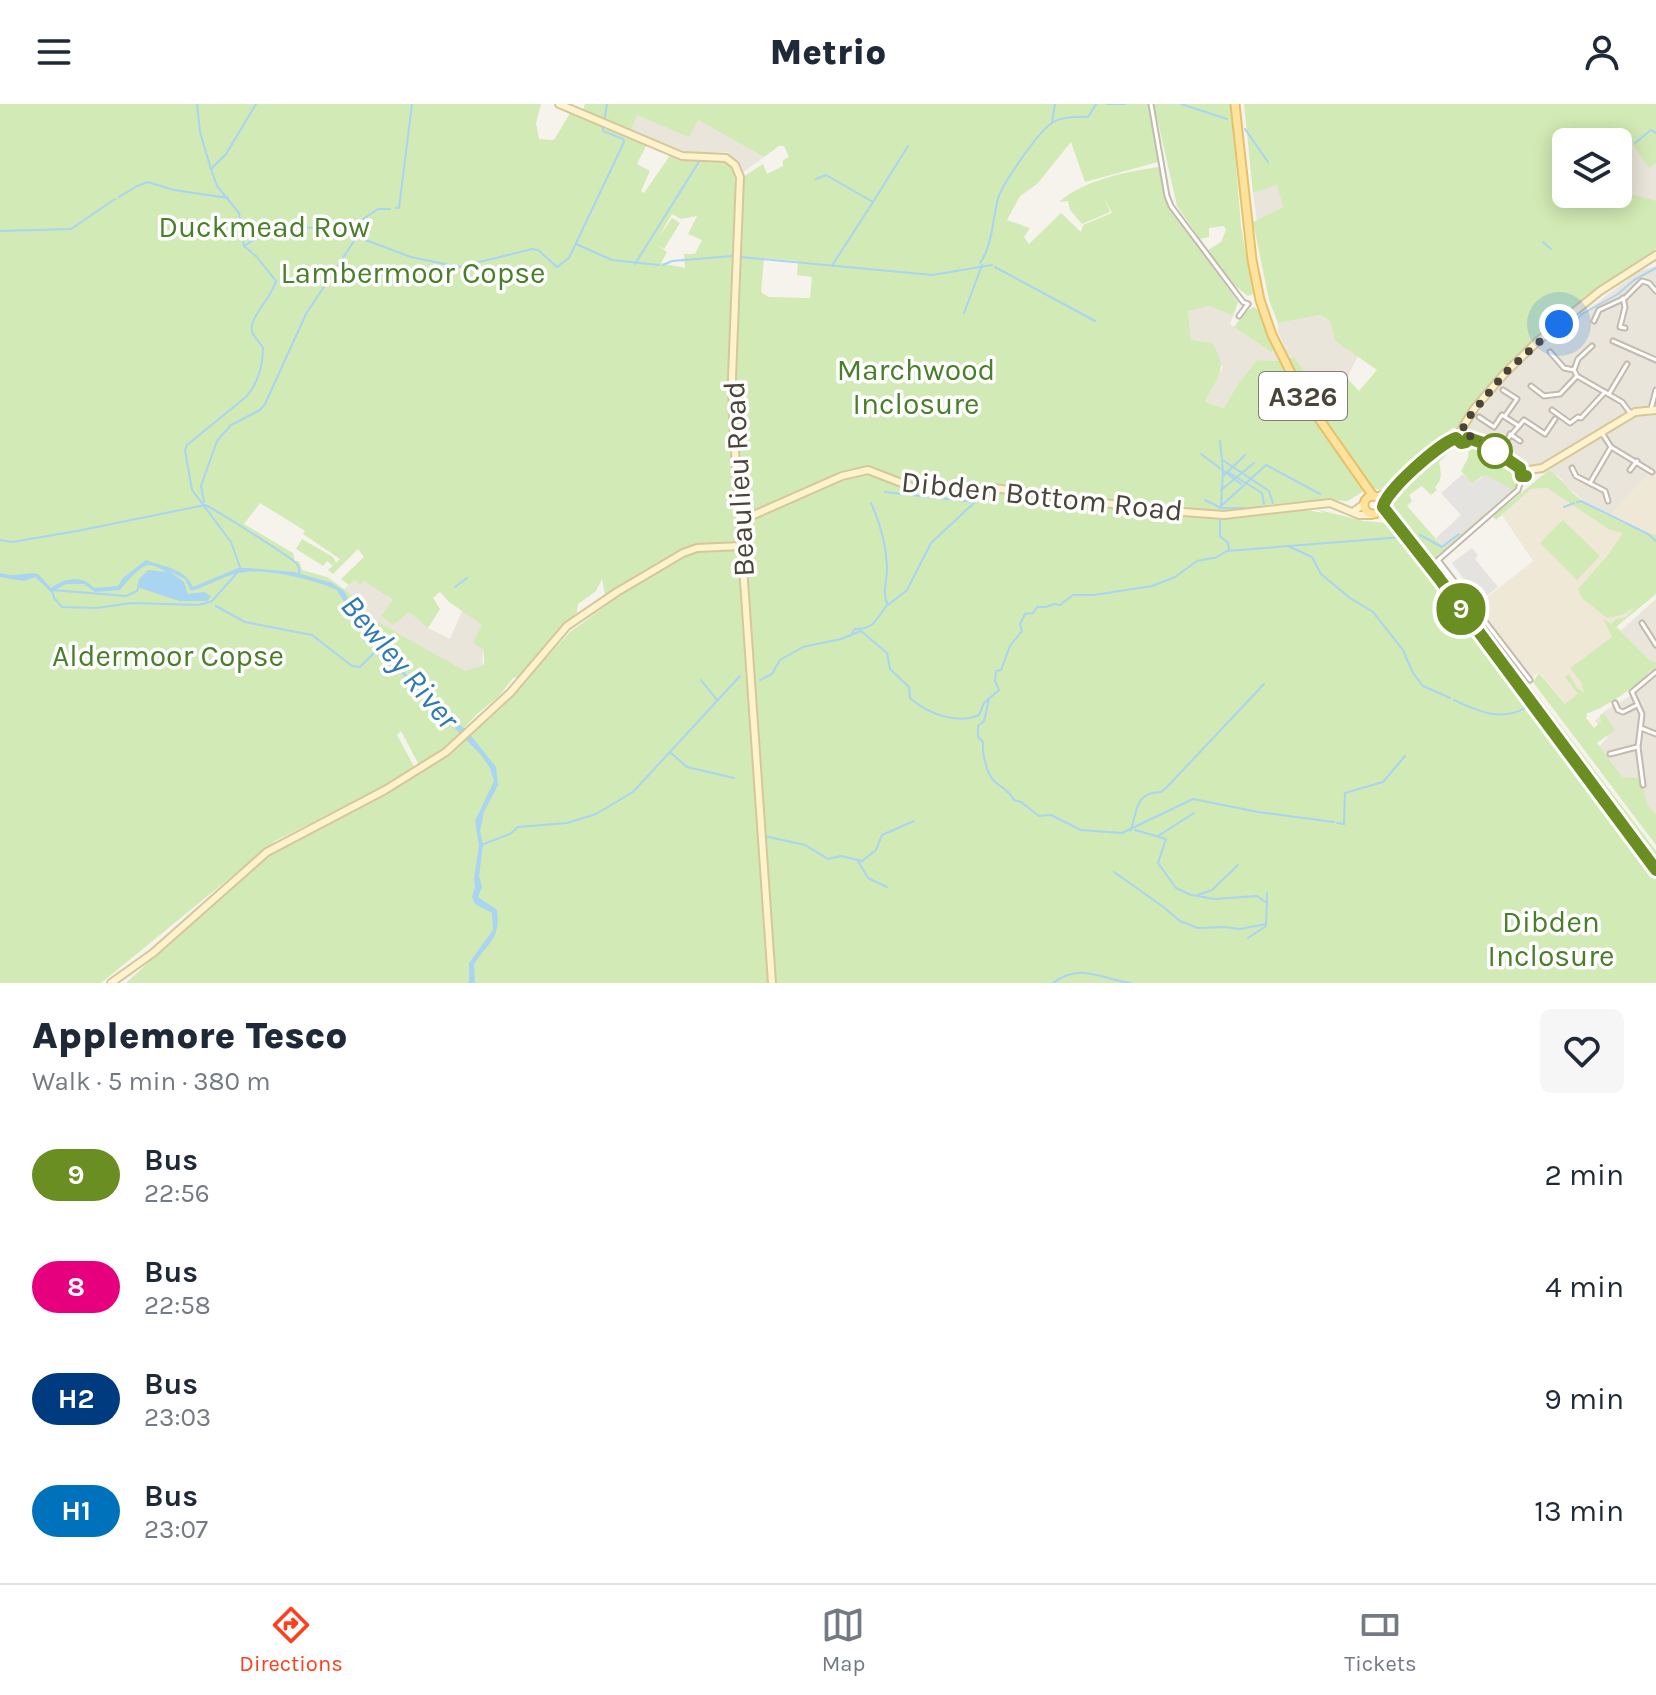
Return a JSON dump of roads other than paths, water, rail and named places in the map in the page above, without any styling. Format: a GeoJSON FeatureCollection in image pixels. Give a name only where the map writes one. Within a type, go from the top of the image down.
{"type":"FeatureCollection","features":[{"type":"Feature","properties":{"kind":"main road","name":"A326"},"geometry":{"type":"LineString","coordinates":[[1235,104],[1252,260],[1260,300],[1272,335],[1301,393],[1362,482],[1656,870]]}},
{"type":"Feature","properties":{"kind":"main road","name":"A326"},"geometry":{"type":"LineString","coordinates":[[1362,482],[1364,503]]}},
{"type":"Feature","properties":{"kind":"main road"},"geometry":{"type":"LineString","coordinates":[[1379,501],[1374,514],[1366,512],[1364,503],[1379,501]]}},
{"type":"Feature","properties":{"kind":"main road","name":"A326"},"geometry":{"type":"LineString","coordinates":[[1374,514],[1397,525]]}},
{"type":"Feature","properties":{"kind":"street","name":"Beaulieu Road"},"geometry":{"type":"LineString","coordinates":[[559,104],[673,153],[686,157],[726,158],[738,170],[740,193],[732,393],[772,983]]}},
{"type":"Feature","properties":{"kind":"street"},"geometry":{"type":"LineString","coordinates":[[1151,104],[1171,206],[1243,302],[1248,304]]}},
{"type":"Feature","properties":{"kind":"street"},"geometry":{"type":"LineString","coordinates":[[1379,501],[1445,443],[1462,432],[1474,409],[1538,341],[1600,291],[1656,255]]}},
{"type":"Feature","properties":{"kind":"street"},"geometry":{"type":"LineString","coordinates":[[1594,321],[1599,310],[1623,298],[1642,281],[1649,283],[1656,291]]}},
{"type":"Feature","properties":{"kind":"street"},"geometry":{"type":"LineString","coordinates":[[1623,298],[1625,307],[1620,327],[1625,328]]}},
{"type":"Feature","properties":{"kind":"street"},"geometry":{"type":"LineString","coordinates":[[1239,316],[1248,304],[1260,300]]}},
{"type":"Feature","properties":{"kind":"street"},"geometry":{"type":"LineString","coordinates":[[1613,341],[1656,360]]}},
{"type":"Feature","properties":{"kind":"street"},"geometry":{"type":"LineString","coordinates":[[1592,346],[1578,359],[1574,370],[1577,376],[1622,402],[1631,414]]}},
{"type":"Feature","properties":{"kind":"street"},"geometry":{"type":"LineString","coordinates":[[1550,352],[1564,368],[1574,370]]}},
{"type":"Feature","properties":{"kind":"street"},"geometry":{"type":"LineString","coordinates":[[1552,410],[1570,423],[1576,417],[1581,418],[1607,393],[1627,364]]}},
{"type":"Feature","properties":{"kind":"street"},"geometry":{"type":"LineString","coordinates":[[1531,386],[1544,396],[1554,396],[1560,394],[1577,376]]}},
{"type":"Feature","properties":{"kind":"street"},"geometry":{"type":"LineString","coordinates":[[1479,417],[1494,427],[1504,416],[1517,399],[1503,390]]}},
{"type":"Feature","properties":{"kind":"street"},"geometry":{"type":"LineString","coordinates":[[1462,432],[1520,468],[1542,468],[1631,414],[1654,409],[1656,390]]}},
{"type":"Feature","properties":{"kind":"street"},"geometry":{"type":"LineString","coordinates":[[1504,416],[1520,426]]}},
{"type":"Feature","properties":{"kind":"street"},"geometry":{"type":"LineString","coordinates":[[1496,451],[1524,420],[1545,434],[1555,419]]}},
{"type":"Feature","properties":{"kind":"street"},"geometry":{"type":"LineString","coordinates":[[1602,433],[1611,447],[1652,472]]}},
{"type":"Feature","properties":{"kind":"street"},"geometry":{"type":"LineString","coordinates":[[1510,434],[1520,441]]}},
{"type":"Feature","properties":{"kind":"street"},"geometry":{"type":"LineString","coordinates":[[1456,438],[1463,444],[1468,438]]}},
{"type":"Feature","properties":{"kind":"street"},"geometry":{"type":"LineString","coordinates":[[1590,483],[1611,447]]}},
{"type":"Feature","properties":{"kind":"street"},"geometry":{"type":"LineString","coordinates":[[1630,470],[1637,461]]}},
{"type":"Feature","properties":{"kind":"street"},"geometry":{"type":"LineString","coordinates":[[1520,468],[1522,477]]}},
{"type":"Feature","properties":{"kind":"street"},"geometry":{"type":"LineString","coordinates":[[1572,468],[1570,475],[1605,491],[1608,501]]}},
{"type":"Feature","properties":{"kind":"street","name":"Dibden Bottom Road"},"geometry":{"type":"LineString","coordinates":[[740,521],[860,470],[877,473],[912,487],[994,488],[1156,510],[1224,515],[1332,503],[1365,516],[1374,514]]}},
{"type":"Feature","properties":{"kind":"street"},"geometry":{"type":"LineString","coordinates":[[1529,470],[1522,477],[1518,490],[1439,557],[1438,563],[1530,680]]}},
{"type":"Feature","properties":{"kind":"street"},"geometry":{"type":"LineString","coordinates":[[1353,512],[1364,503]]}},
{"type":"Feature","properties":{"kind":"street"},"geometry":{"type":"LineString","coordinates":[[111,983],[153,953],[267,852],[419,771],[466,734],[510,693],[551,642],[580,616],[683,553],[697,548],[741,546]]}},
{"type":"Feature","properties":{"kind":"street"},"geometry":{"type":"LineString","coordinates":[[1642,623],[1655,643]]}},
{"type":"Feature","properties":{"kind":"street"},"geometry":{"type":"LineString","coordinates":[[1643,785],[1638,747],[1642,714],[1632,692],[1655,674]]}},
{"type":"Feature","properties":{"kind":"street"},"geometry":{"type":"LineString","coordinates":[[1615,703],[1619,713],[1638,705]]}},
{"type":"Feature","properties":{"kind":"street"},"geometry":{"type":"LineString","coordinates":[[1640,728],[1656,734]]}},
{"type":"Feature","properties":{"kind":"street"},"geometry":{"type":"LineString","coordinates":[[1610,754],[1638,747]]}},
{"type":"Feature","properties":{"kind":"water"},"geometry":{"type":"Polygon","coordinates":[[[146,560],[179,572],[193,587],[238,568],[294,572],[332,583],[344,591],[354,611],[414,683],[468,732],[496,767],[498,785],[484,812],[480,831],[483,845],[479,876],[482,887],[478,897],[497,910],[498,920],[495,935],[474,965],[475,983],[469,983],[469,963],[493,930],[492,913],[475,904],[472,897],[479,845],[475,821],[494,781],[490,768],[381,652],[337,590],[288,575],[248,572],[191,591],[185,579],[169,571],[184,582],[188,594],[204,592],[211,596],[207,601],[179,601],[137,587],[139,579],[148,570],[167,572],[151,565],[137,571],[120,590],[95,592],[84,584],[66,584],[51,592],[35,577],[24,581],[0,577],[0,573],[38,574],[51,588],[73,579],[84,581],[94,588],[118,586],[123,578],[146,560]]]}},
{"type":"Feature","properties":{"kind":"waterway"},"geometry":{"type":"LineString","coordinates":[[197,104],[200,132],[217,186],[239,213],[244,246],[276,281],[252,325],[253,333],[263,348],[261,367],[254,385],[247,396],[187,445],[185,450],[192,490],[231,542],[241,570]]}},
{"type":"Feature","properties":{"kind":"waterway"},"geometry":{"type":"LineString","coordinates":[[212,168],[226,154],[256,104]]}},
{"type":"Feature","properties":{"kind":"waterway"},"geometry":{"type":"LineString","coordinates":[[396,208],[399,208],[412,104]]}},
{"type":"Feature","properties":{"kind":"waterway"},"geometry":{"type":"LineString","coordinates":[[604,122],[607,104]]}},
{"type":"Feature","properties":{"kind":"waterway"},"geometry":{"type":"LineString","coordinates":[[1052,122],[1055,104]]}},
{"type":"Feature","properties":{"kind":"waterway"},"geometry":{"type":"LineString","coordinates":[[980,263],[990,240],[998,199],[1022,158],[1052,123],[1064,118],[1088,117],[1096,104]]}},
{"type":"Feature","properties":{"kind":"waterway"},"geometry":{"type":"LineString","coordinates":[[1107,104],[1125,104]]}},
{"type":"Feature","properties":{"kind":"waterway"},"geometry":{"type":"LineString","coordinates":[[1181,104],[1227,119]]}},
{"type":"Feature","properties":{"kind":"waterway"},"geometry":{"type":"LineString","coordinates":[[344,232],[411,257],[459,267],[532,249],[538,250],[557,267],[569,258],[624,142],[603,131],[603,128]]}},
{"type":"Feature","properties":{"kind":"waterway"},"geometry":{"type":"LineString","coordinates":[[1245,129],[1268,162]]}},
{"type":"Feature","properties":{"kind":"waterway"},"geometry":{"type":"LineString","coordinates":[[1635,143],[1651,130],[1656,133]]}},
{"type":"Feature","properties":{"kind":"waterway"},"geometry":{"type":"LineString","coordinates":[[873,202],[908,146]]}},
{"type":"Feature","properties":{"kind":"waterway"},"geometry":{"type":"LineString","coordinates":[[635,264],[700,160]]}},
{"type":"Feature","properties":{"kind":"waterway"},"geometry":{"type":"LineString","coordinates":[[816,179],[826,175],[873,202],[833,264]]}},
{"type":"Feature","properties":{"kind":"waterway"},"geometry":{"type":"LineString","coordinates":[[119,197],[148,182],[174,190],[228,198]]}},
{"type":"Feature","properties":{"kind":"waterway"},"geometry":{"type":"LineString","coordinates":[[0,231],[71,229],[115,199]]}},
{"type":"Feature","properties":{"kind":"waterway"},"geometry":{"type":"LineString","coordinates":[[244,246],[267,234],[292,228],[344,232],[378,209],[390,209]]}},
{"type":"Feature","properties":{"kind":"waterway"},"geometry":{"type":"LineString","coordinates":[[204,502],[201,486],[217,441],[231,425],[260,410],[265,404],[306,314],[356,238]]}},
{"type":"Feature","properties":{"kind":"waterway"},"geometry":{"type":"LineString","coordinates":[[1543,242],[1551,249]]}},
{"type":"Feature","properties":{"kind":"waterway"},"geometry":{"type":"LineString","coordinates":[[576,244],[612,260],[659,265]]}},
{"type":"Feature","properties":{"kind":"waterway"},"geometry":{"type":"LineString","coordinates":[[663,265],[672,261],[733,256]]}},
{"type":"Feature","properties":{"kind":"waterway"},"geometry":{"type":"LineString","coordinates":[[740,257],[932,275],[992,265]]}},
{"type":"Feature","properties":{"kind":"waterway"},"geometry":{"type":"LineString","coordinates":[[964,313],[982,265]]}},
{"type":"Feature","properties":{"kind":"waterway"},"geometry":{"type":"LineString","coordinates":[[995,267],[1095,321]]}},
{"type":"Feature","properties":{"kind":"waterway"},"geometry":{"type":"LineString","coordinates":[[1576,320],[1656,268]]}},
{"type":"Feature","properties":{"kind":"waterway"},"geometry":{"type":"LineString","coordinates":[[1220,441],[1223,470],[1221,508],[1244,508]]}},
{"type":"Feature","properties":{"kind":"waterway"},"geometry":{"type":"LineString","coordinates":[[1201,454],[1241,484]]}},
{"type":"Feature","properties":{"kind":"waterway"},"geometry":{"type":"LineString","coordinates":[[1223,476],[1245,455]]}},
{"type":"Feature","properties":{"kind":"waterway"},"geometry":{"type":"LineString","coordinates":[[1224,461],[1269,491],[1273,503]]}},
{"type":"Feature","properties":{"kind":"waterway"},"geometry":{"type":"LineString","coordinates":[[1221,490],[1254,463]]}},
{"type":"Feature","properties":{"kind":"waterway"},"geometry":{"type":"LineString","coordinates":[[1220,507],[1266,465],[1320,494]]}},
{"type":"Feature","properties":{"kind":"waterway"},"geometry":{"type":"LineString","coordinates":[[1228,472],[1262,493],[1264,504]]}},
{"type":"Feature","properties":{"kind":"waterway"},"geometry":{"type":"LineString","coordinates":[[871,503],[885,550],[885,596],[888,605],[907,590],[931,543],[975,502],[885,492]]}},
{"type":"Feature","properties":{"kind":"waterway"},"geometry":{"type":"LineString","coordinates":[[1205,500],[1221,508]]}},
{"type":"Feature","properties":{"kind":"waterway"},"geometry":{"type":"LineString","coordinates":[[1577,502],[1581,501],[1648,534],[1656,541]]}},
{"type":"Feature","properties":{"kind":"waterway"},"geometry":{"type":"LineString","coordinates":[[1564,507],[1574,503]]}},
{"type":"Feature","properties":{"kind":"waterway"},"geometry":{"type":"LineString","coordinates":[[0,540],[12,542],[77,531],[205,505],[291,559],[298,566],[299,575]]}},
{"type":"Feature","properties":{"kind":"waterway"},"geometry":{"type":"LineString","coordinates":[[1220,519],[1220,536],[1228,543],[1229,550]]}},
{"type":"Feature","properties":{"kind":"waterway"},"geometry":{"type":"LineString","coordinates":[[1420,535],[1442,547],[1459,534]]}},
{"type":"Feature","properties":{"kind":"waterway"},"geometry":{"type":"LineString","coordinates":[[1215,558],[1227,551],[1403,537]]}},
{"type":"Feature","properties":{"kind":"waterway"},"geometry":{"type":"LineString","coordinates":[[1288,546],[1312,557],[1321,574],[1373,612],[1403,650],[1413,673],[1423,686],[1450,698]]}},
{"type":"Feature","properties":{"kind":"waterway"},"geometry":{"type":"LineString","coordinates":[[760,680],[772,674],[780,660],[803,647],[861,631],[887,653],[890,669],[909,687],[910,698],[942,716],[970,718],[979,715],[984,703],[999,690],[995,681],[996,671],[1001,670],[1010,646],[1022,631],[1020,624],[1025,614],[1033,613],[1037,607],[1060,605],[1073,595],[1152,586],[1175,577],[1197,561],[1213,558]]}},
{"type":"Feature","properties":{"kind":"waterway"},"geometry":{"type":"LineString","coordinates":[[138,588],[126,596],[52,590],[62,607],[97,608],[131,603],[199,605],[212,601],[237,573]]}},
{"type":"Feature","properties":{"kind":"waterway"},"geometry":{"type":"LineString","coordinates":[[455,587],[467,578]]}},
{"type":"Feature","properties":{"kind":"waterway"},"geometry":{"type":"LineString","coordinates":[[852,633],[855,629],[871,625],[887,605]]}},
{"type":"Feature","properties":{"kind":"waterway","name":"Bewley River"},"geometry":{"type":"LineString","coordinates":[[216,606],[245,622],[312,635],[352,666],[360,667],[378,649]]}},
{"type":"Feature","properties":{"kind":"waterway"},"geometry":{"type":"LineString","coordinates":[[481,845],[510,834],[518,827],[567,823],[596,814],[633,792],[740,676]]}},
{"type":"Feature","properties":{"kind":"waterway"},"geometry":{"type":"LineString","coordinates":[[701,680],[717,700]]}},
{"type":"Feature","properties":{"kind":"waterway"},"geometry":{"type":"LineString","coordinates":[[1130,831],[1141,800],[1167,787],[1264,684]]}},
{"type":"Feature","properties":{"kind":"waterway"},"geometry":{"type":"LineString","coordinates":[[989,699],[984,721],[978,726],[978,737],[983,742],[989,773],[1014,800],[1039,816],[1051,815],[1081,830],[1122,833],[1193,799],[1334,822]]}},
{"type":"Feature","properties":{"kind":"waterway"},"geometry":{"type":"LineString","coordinates":[[1454,700],[1498,715],[1525,708]]}},
{"type":"Feature","properties":{"kind":"waterway"},"geometry":{"type":"LineString","coordinates":[[671,753],[687,767],[734,778]]}},
{"type":"Feature","properties":{"kind":"waterway"},"geometry":{"type":"LineString","coordinates":[[1337,823],[1344,824],[1345,793],[1383,782],[1405,756]]}},
{"type":"Feature","properties":{"kind":"waterway"},"geometry":{"type":"LineString","coordinates":[[1158,836],[1194,813]]}},
{"type":"Feature","properties":{"kind":"waterway"},"geometry":{"type":"LineString","coordinates":[[764,836],[805,845],[828,859],[841,856],[862,861],[876,850],[882,835],[914,821]]}},
{"type":"Feature","properties":{"kind":"waterway"},"geometry":{"type":"LineString","coordinates":[[1135,830],[1166,839],[1158,863],[1176,888],[1191,895]]}},
{"type":"Feature","properties":{"kind":"waterway"},"geometry":{"type":"LineString","coordinates":[[858,861],[868,878],[887,887]]}},
{"type":"Feature","properties":{"kind":"waterway"},"geometry":{"type":"LineString","coordinates":[[1198,895],[1212,890],[1238,865]]}},
{"type":"Feature","properties":{"kind":"waterway"},"geometry":{"type":"LineString","coordinates":[[1114,872],[1180,921],[1198,928],[1240,929],[1266,924],[1267,903],[1257,896],[1214,899],[1192,895]]}},
{"type":"Feature","properties":{"kind":"waterway"},"geometry":{"type":"LineString","coordinates":[[1267,893],[1267,903]]}},
{"type":"Feature","properties":{"kind":"waterway"},"geometry":{"type":"LineString","coordinates":[[1248,938],[1266,926]]}},
{"type":"Feature","properties":{"kind":"waterway"},"geometry":{"type":"LineString","coordinates":[[1053,983],[1063,977],[1082,973],[1131,983]]}},
{"type":"Feature","properties":{"kind":"park label","name":"Duckmead Row"},"geometry":{"type":"Point","coordinates":[264,227]}},
{"type":"Feature","properties":{"kind":"park label","name":"Lambermoor Copse"},"geometry":{"type":"Point","coordinates":[413,273]}},
{"type":"Feature","properties":{"kind":"park label","name":"Marchwood Inclosure"},"geometry":{"type":"Point","coordinates":[916,387]}},
{"type":"Feature","properties":{"kind":"park label","name":"Aldermoor Copse"},"geometry":{"type":"Point","coordinates":[168,656]}},
{"type":"Feature","properties":{"kind":"park label","name":"Dibden Inclosure"},"geometry":{"type":"Point","coordinates":[1551,939]}}]}
